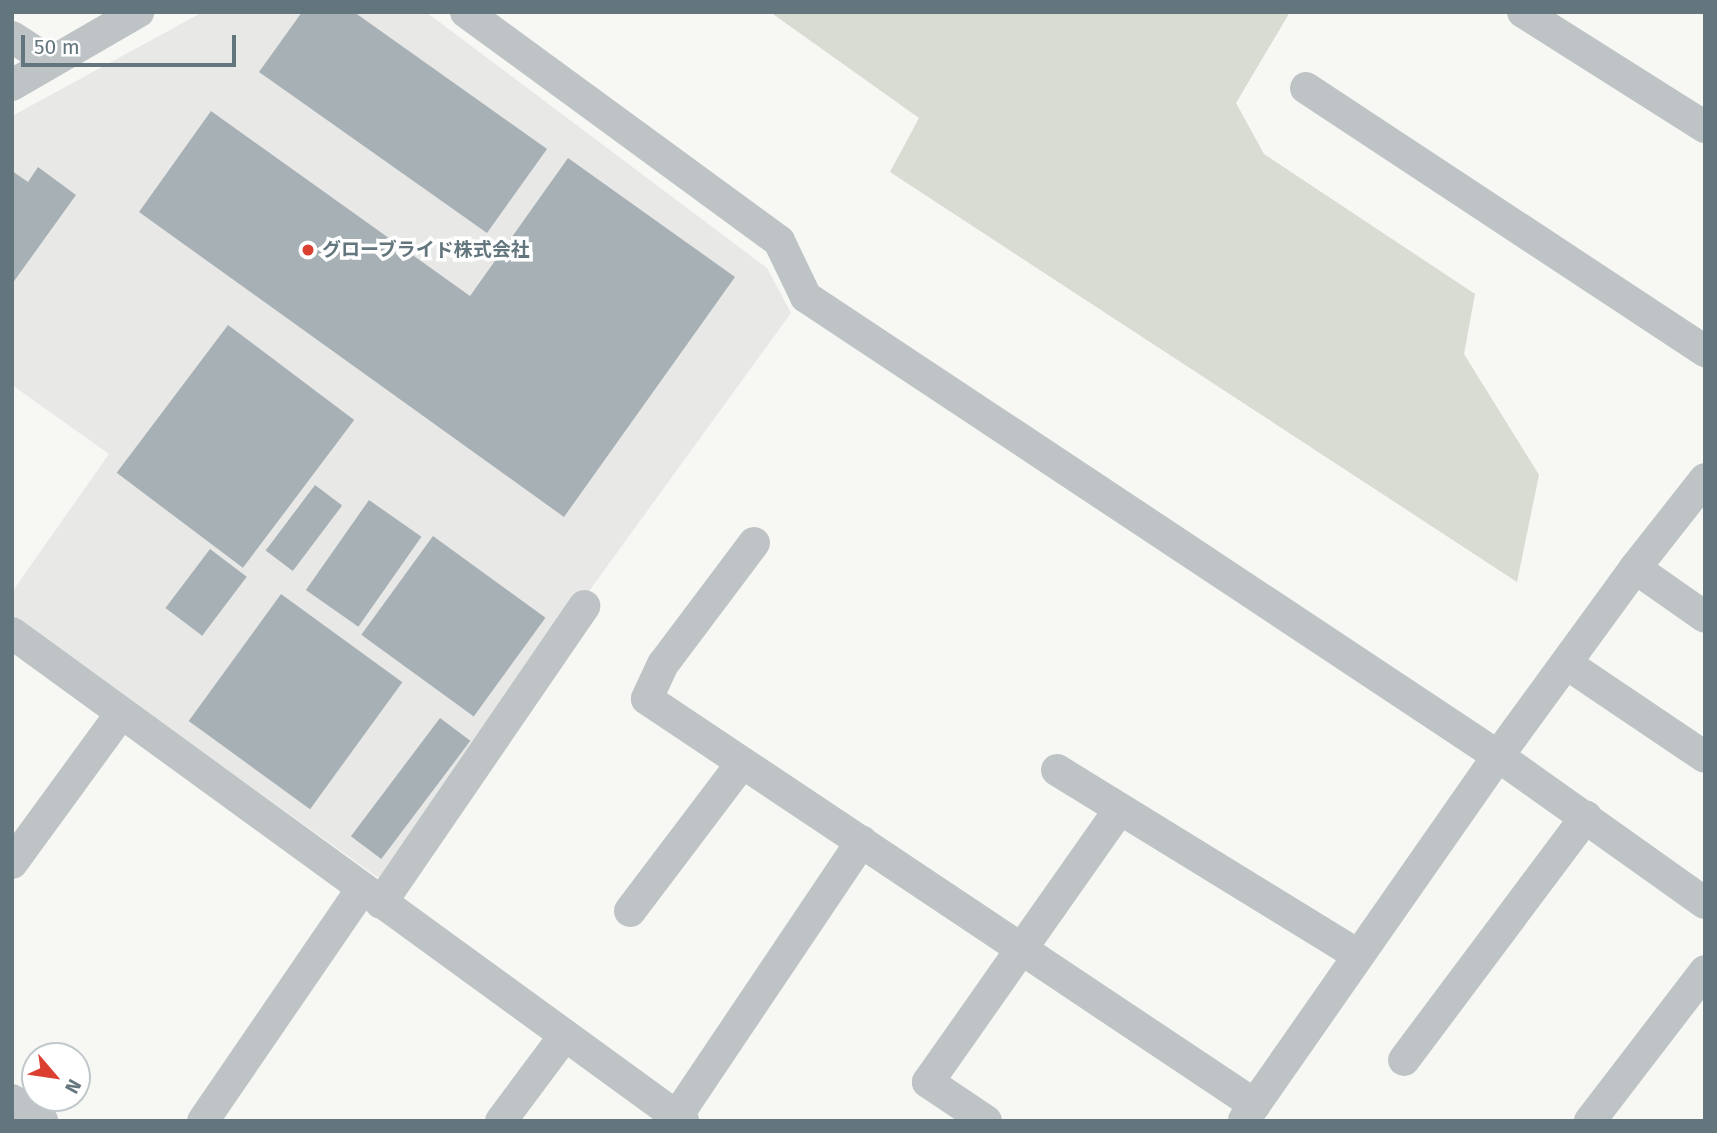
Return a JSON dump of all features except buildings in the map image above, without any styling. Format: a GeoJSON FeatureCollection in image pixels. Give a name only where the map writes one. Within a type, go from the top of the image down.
{"type":"FeatureCollection","features":[{"type":"Feature","properties":{"kind":"street"},"geometry":{"type":"LineString","coordinates":[[12,85],[138,12]]}},
{"type":"Feature","properties":{"kind":"street"},"geometry":{"type":"LineString","coordinates":[[466,12],[779,241],[806,297],[1498,756],[1705,903]]}},
{"type":"Feature","properties":{"kind":"street"},"geometry":{"type":"LineString","coordinates":[[1523,12],[1705,127]]}},
{"type":"Feature","properties":{"kind":"street"},"geometry":{"type":"LineString","coordinates":[[12,37],[51,62]]}},
{"type":"Feature","properties":{"kind":"street"},"geometry":{"type":"LineString","coordinates":[[1306,88],[1705,351]]}},
{"type":"Feature","properties":{"kind":"street"},"geometry":{"type":"LineString","coordinates":[[754,543],[663,664],[647,699],[741,764],[1021,947],[1250,1113],[1498,756],[1634,568],[1705,479]]}},
{"type":"Feature","properties":{"kind":"street"},"geometry":{"type":"LineString","coordinates":[[1634,568],[1705,617]]}},
{"type":"Feature","properties":{"kind":"street"},"geometry":{"type":"LineString","coordinates":[[203,1121],[584,606]]}},
{"type":"Feature","properties":{"kind":"street"},"geometry":{"type":"LineString","coordinates":[[12,633],[120,715],[680,1118],[862,841]]}},
{"type":"Feature","properties":{"kind":"street"},"geometry":{"type":"LineString","coordinates":[[1567,664],[1705,757]]}},
{"type":"Feature","properties":{"kind":"street"},"geometry":{"type":"LineString","coordinates":[[12,863],[120,715]]}},
{"type":"Feature","properties":{"kind":"street"},"geometry":{"type":"LineString","coordinates":[[630,911],[741,764]]}},
{"type":"Feature","properties":{"kind":"street"},"geometry":{"type":"LineString","coordinates":[[1057,770],[1358,955]]}},
{"type":"Feature","properties":{"kind":"street"},"geometry":{"type":"LineString","coordinates":[[986,1121],[928,1082],[1119,810]]}},
{"type":"Feature","properties":{"kind":"street"},"geometry":{"type":"LineString","coordinates":[[1404,1060],[1586,817]]}},
{"type":"Feature","properties":{"kind":"street"},"geometry":{"type":"LineString","coordinates":[[1590,1121],[1705,971]]}},
{"type":"Feature","properties":{"kind":"street"},"geometry":{"type":"LineString","coordinates":[[501,1121],[565,1035]]}},
{"type":"Feature","properties":{"kind":"street"},"geometry":{"type":"LineString","coordinates":[[12,1100],[42,1121]]}},
{"type":"Feature","properties":{"kind":"shaded area"},"geometry":{"type":"Polygon","coordinates":[[[203,12],[426,12],[767,268],[791,313],[380,879],[12,616],[12,592],[109,454],[12,385],[12,116],[203,12]]]}},
{"type":"Feature","properties":{"kind":"shaded area"},"geometry":{"type":"Polygon","coordinates":[[[770,12],[1290,12],[1236,103],[1264,154],[1475,294],[1464,354],[1539,475],[1517,582],[890,172],[919,118],[770,12]]]}},
{"type":"Feature","properties":{"kind":"place","name":"グローブライド株式会社"},"geometry":{"type":"Point","coordinates":[308,250]}}]}
